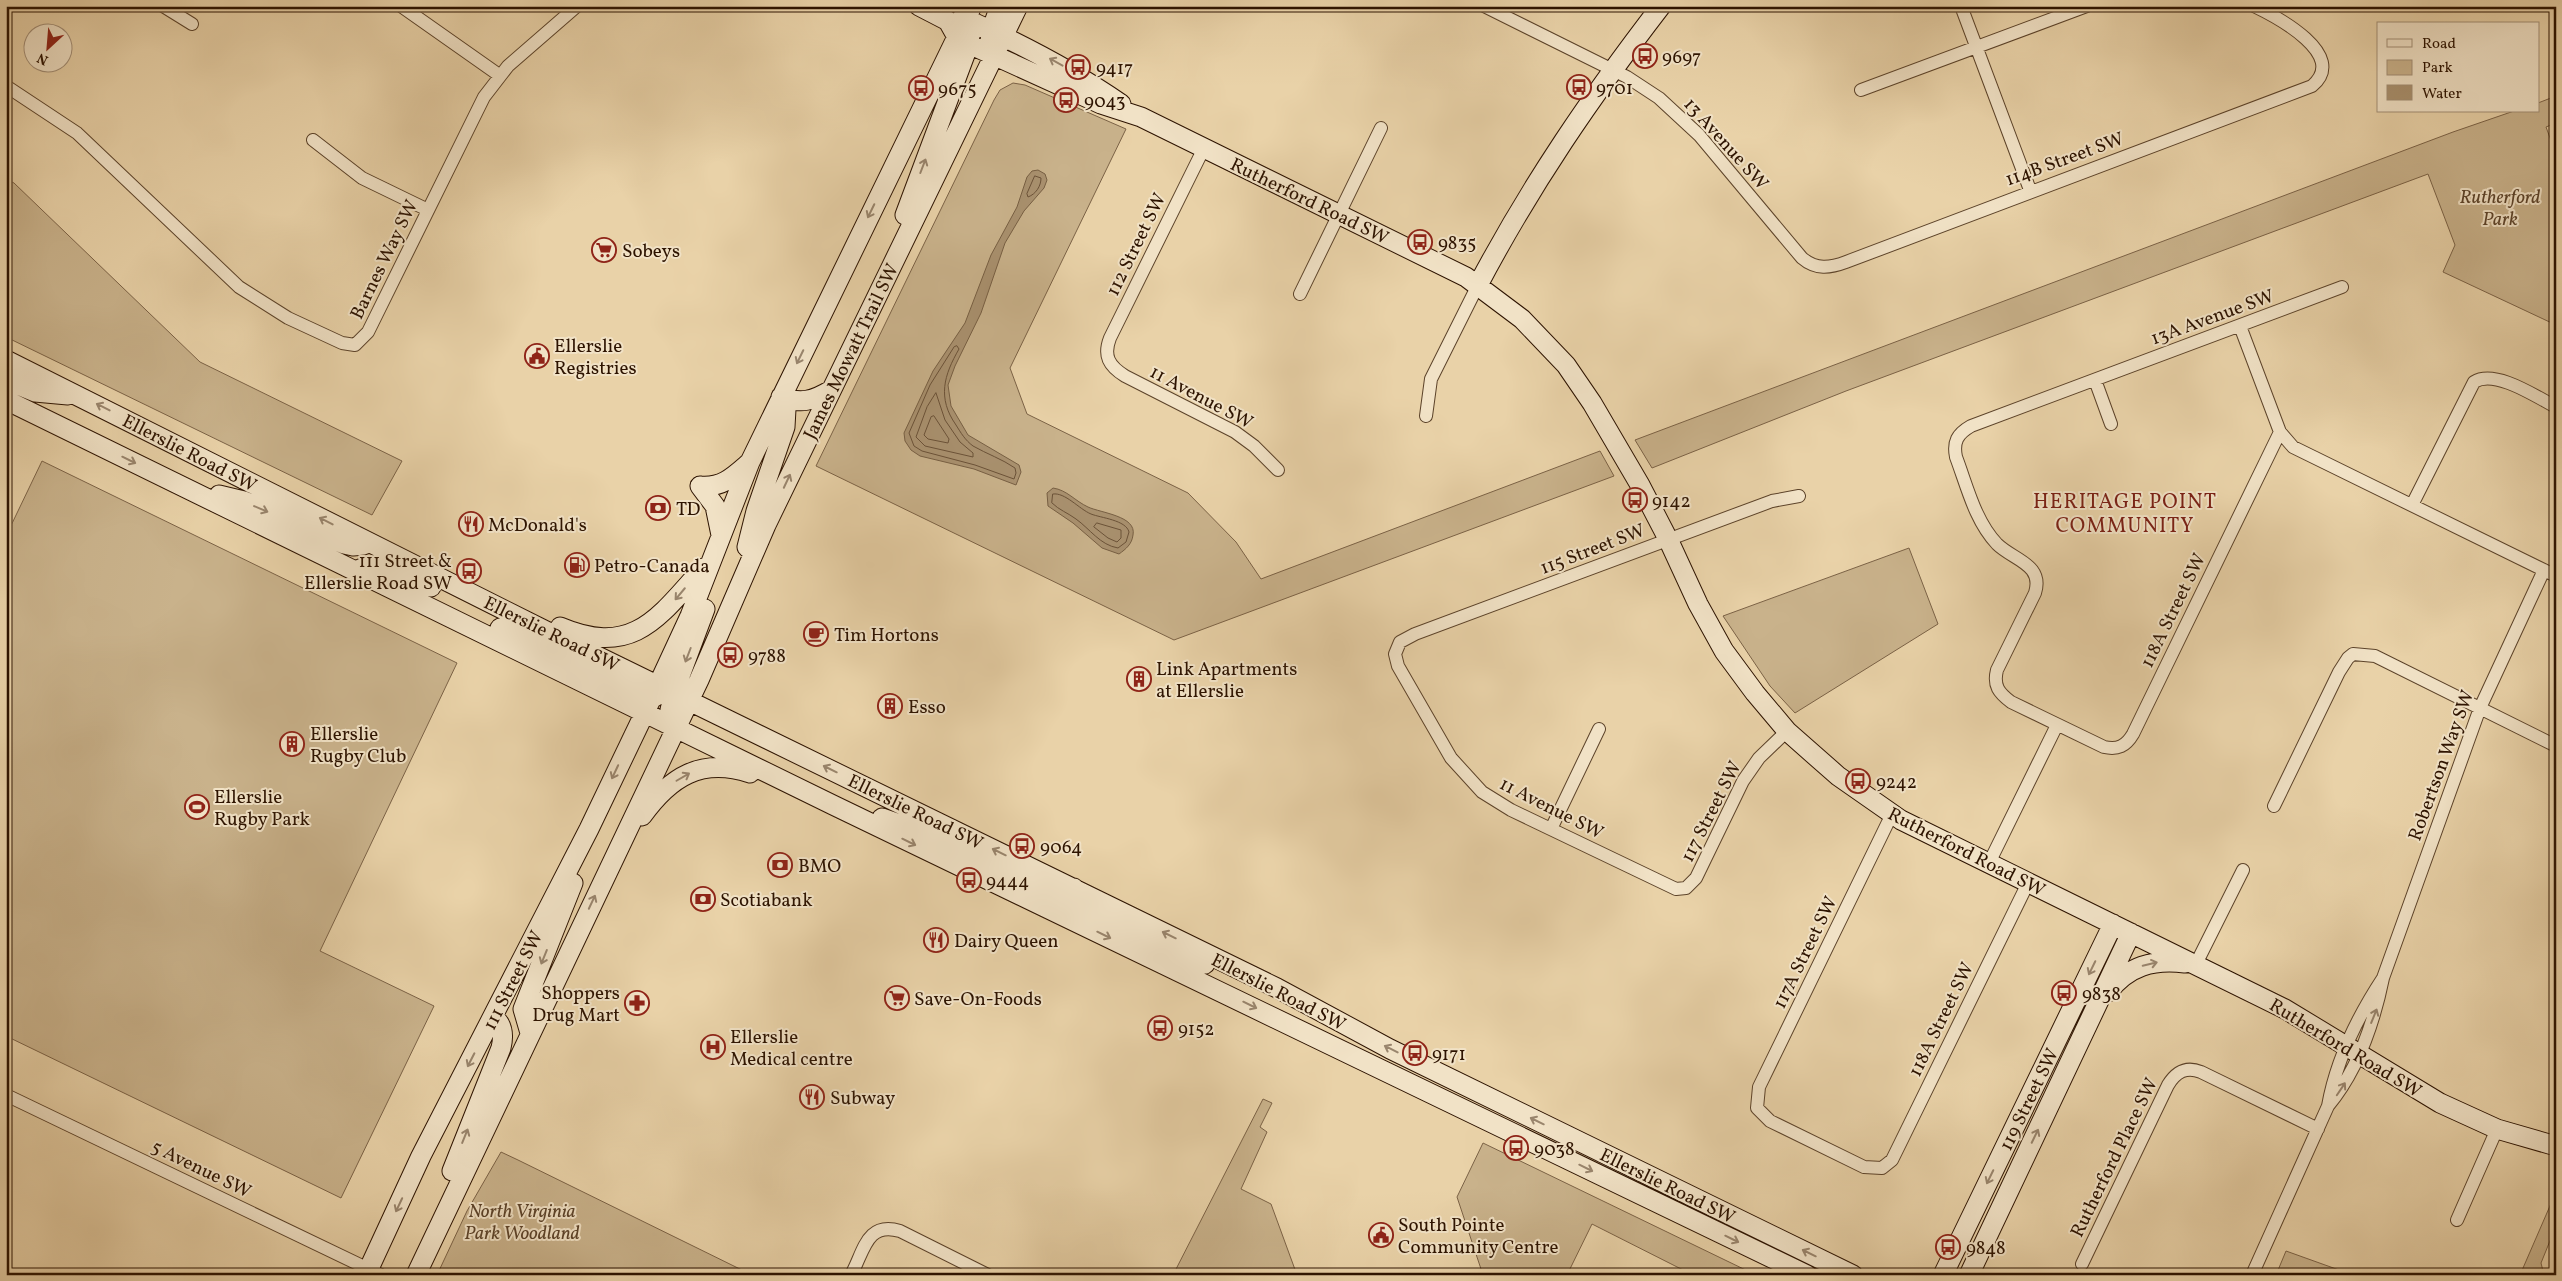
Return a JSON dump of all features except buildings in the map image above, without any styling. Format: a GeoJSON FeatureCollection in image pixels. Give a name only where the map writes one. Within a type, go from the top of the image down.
{"type":"FeatureCollection","features":[{"type":"Feature","properties":{"kind":"main road","name":"Rutherford Road SW"},"geometry":{"type":"LineString","coordinates":[[919,6],[962,15],[997,34],[1034,50],[1087,80],[1141,117]]}},
{"type":"Feature","properties":{"kind":"main road"},"geometry":{"type":"LineString","coordinates":[[997,34],[1000,6]]}},
{"type":"Feature","properties":{"kind":"main road","name":"James Mowatt Trail SW"},"geometry":{"type":"LineString","coordinates":[[665,698],[742,581],[831,390],[994,56],[997,34],[1018,6]]}},
{"type":"Feature","properties":{"kind":"main road"},"geometry":{"type":"LineString","coordinates":[[1478,284],[1537,180],[1612,70],[1661,6]]}},
{"type":"Feature","properties":{"kind":"main road"},"geometry":{"type":"LineString","coordinates":[[893,263],[902,222],[963,41],[962,15]]}},
{"type":"Feature","properties":{"kind":"main road","name":"Rutherford Road SW"},"geometry":{"type":"LineString","coordinates":[[963,41],[1101,104],[1141,117],[1478,284],[1536,331],[1566,365],[1592,404],[1668,539],[1698,604],[1724,650],[1755,693],[1787,730],[1838,776],[1892,814],[2277,1005],[2440,1103],[2497,1129],[2556,1146]]}},
{"type":"Feature","properties":{"kind":"main road"},"geometry":{"type":"LineString","coordinates":[[665,698],[690,616],[750,462],[963,41]]}},
{"type":"Feature","properties":{"kind":"main road","name":"Ellerslie Road SW"},"geometry":{"type":"LineString","coordinates":[[6,360],[81,396],[513,615],[665,698],[676,728],[1807,1275]]}},
{"type":"Feature","properties":{"kind":"main road"},"geometry":{"type":"LineString","coordinates":[[6,380],[35,392],[81,396]]}},
{"type":"Feature","properties":{"kind":"main road"},"geometry":{"type":"LineString","coordinates":[[782,397],[805,402],[816,400],[831,390]]}},
{"type":"Feature","properties":{"kind":"main road"},"geometry":{"type":"LineString","coordinates":[[742,581],[756,510],[784,428],[786,409],[782,397]]}},
{"type":"Feature","properties":{"kind":"main road","name":"Ellerslie Road SW"},"geometry":{"type":"LineString","coordinates":[[6,400],[407,596],[665,698],[1074,888],[1277,988],[1390,1049],[1853,1275]]}},
{"type":"Feature","properties":{"kind":"main road"},"geometry":{"type":"LineString","coordinates":[[721,535],[715,506],[700,486],[711,487],[720,485],[750,462]]}},
{"type":"Feature","properties":{"kind":"main road"},"geometry":{"type":"LineString","coordinates":[[181,486],[244,501],[344,544],[353,546],[370,543]]}},
{"type":"Feature","properties":{"kind":"main road"},"geometry":{"type":"LineString","coordinates":[[513,615],[591,636],[618,637],[641,630],[668,609],[713,558]]}},
{"type":"Feature","properties":{"kind":"main road"},"geometry":{"type":"LineString","coordinates":[[357,571],[363,566],[374,565],[466,600],[492,605]]}},
{"type":"Feature","properties":{"kind":"main road"},"geometry":{"type":"LineString","coordinates":[[407,596],[446,621],[621,710],[631,726],[627,748]]}},
{"type":"Feature","properties":{"kind":"main road","name":"111 Street SW"},"geometry":{"type":"LineString","coordinates":[[416,1275],[676,728],[665,698]]}},
{"type":"Feature","properties":{"kind":"main road","name":"111 Street SW"},"geometry":{"type":"LineString","coordinates":[[373,1273],[422,1156],[589,829],[627,748],[665,698]]}},
{"type":"Feature","properties":{"kind":"main road"},"geometry":{"type":"LineString","coordinates":[[616,852],[652,802],[686,775],[702,769],[719,766],[739,770],[802,790]]}},
{"type":"Feature","properties":{"kind":"main road"},"geometry":{"type":"LineString","coordinates":[[832,805],[871,814],[910,828],[1053,893],[1061,893],[1074,888]]}},
{"type":"Feature","properties":{"kind":"main road"},"geometry":{"type":"LineString","coordinates":[[530,1033],[523,1009],[571,890],[589,829]]}},
{"type":"Feature","properties":{"kind":"main road"},"geometry":{"type":"LineString","coordinates":[[1046,908],[1056,904],[1065,904],[1082,909],[1186,957],[1277,988]]}},
{"type":"Feature","properties":{"kind":"main road","name":"119 Street SW"},"geometry":{"type":"LineString","coordinates":[[1943,1275],[2113,924]]}},
{"type":"Feature","properties":{"kind":"main road","name":"119 Street SW"},"geometry":{"type":"LineString","coordinates":[[1969,1275],[2131,933]]}},
{"type":"Feature","properties":{"kind":"main road"},"geometry":{"type":"LineString","coordinates":[[2099,1002],[2122,976],[2138,967],[2164,961],[2196,964]]}},
{"type":"Feature","properties":{"kind":"main road"},"geometry":{"type":"LineString","coordinates":[[435,1232],[436,1218],[446,1183],[501,1048],[502,1029],[494,1017]]}},
{"type":"Feature","properties":{"kind":"street"},"geometry":{"type":"LineString","coordinates":[[164,6],[192,24]]}},
{"type":"Feature","properties":{"kind":"street"},"geometry":{"type":"LineString","coordinates":[[401,6],[500,75]]}},
{"type":"Feature","properties":{"kind":"street","name":"Barnes Way SW"},"geometry":{"type":"LineString","coordinates":[[6,86],[77,133],[239,287],[277,312],[342,343],[355,345],[364,338],[484,98],[500,75],[577,6]]}},
{"type":"Feature","properties":{"kind":"street","name":"13 Avenue SW"},"geometry":{"type":"LineString","coordinates":[[1484,6],[1645,88],[1680,116],[1699,135],[1802,258],[1822,268]]}},
{"type":"Feature","properties":{"kind":"street"},"geometry":{"type":"LineString","coordinates":[[1961,6],[2030,190]]}},
{"type":"Feature","properties":{"kind":"street"},"geometry":{"type":"LineString","coordinates":[[1861,90],[2087,6]]}},
{"type":"Feature","properties":{"kind":"street","name":"114B Street SW"},"geometry":{"type":"LineString","coordinates":[[1822,268],[1846,262],[2030,190],[2306,89],[2318,81],[2322,63],[2311,44],[2283,20],[2254,6]]}},
{"type":"Feature","properties":{"kind":"street"},"geometry":{"type":"LineString","coordinates":[[1300,294],[1382,128]]}},
{"type":"Feature","properties":{"kind":"street"},"geometry":{"type":"LineString","coordinates":[[313,140],[362,178],[428,210]]}},
{"type":"Feature","properties":{"kind":"street","name":"112 Street SW"},"geometry":{"type":"LineString","coordinates":[[1107,359],[1110,338],[1204,148]]}},
{"type":"Feature","properties":{"kind":"street"},"geometry":{"type":"LineString","coordinates":[[1426,416],[1431,379],[1478,284]]}},
{"type":"Feature","properties":{"kind":"street","name":"13A Avenue SW"},"geometry":{"type":"LineString","coordinates":[[2057,725],[2011,702],[1997,689],[1997,670],[2035,593],[2037,581],[2029,565],[1998,546],[1984,527],[1956,457],[1956,439],[1960,433],[1971,426],[2342,288]]}},
{"type":"Feature","properties":{"kind":"street"},"geometry":{"type":"LineString","coordinates":[[2240,326],[2280,432],[2300,452],[2556,576]]}},
{"type":"Feature","properties":{"kind":"street","name":"11 Avenue SW"},"geometry":{"type":"LineString","coordinates":[[1107,359],[1111,366],[1125,376],[1236,432],[1254,446],[1278,470]]}},
{"type":"Feature","properties":{"kind":"street"},"geometry":{"type":"LineString","coordinates":[[2412,505],[2474,382],[2482,378],[2496,378],[2556,406]]}},
{"type":"Feature","properties":{"kind":"street"},"geometry":{"type":"LineString","coordinates":[[2094,380],[2111,424]]}},
{"type":"Feature","properties":{"kind":"street","name":"118A Street SW"},"geometry":{"type":"LineString","coordinates":[[2057,725],[2104,747],[2120,747],[2133,734],[2280,432]]}},
{"type":"Feature","properties":{"kind":"street","name":"115 Street SW"},"geometry":{"type":"LineString","coordinates":[[1400,642],[1415,634],[1668,539],[1772,502],[1799,496]]}},
{"type":"Feature","properties":{"kind":"street","name":"Robertson Way SW"},"geometry":{"type":"LineString","coordinates":[[2252,1275],[2328,1106],[2332,1083],[2353,1049],[2367,1003],[2383,978],[2480,708],[2544,570]]}},
{"type":"Feature","properties":{"kind":"street","name":"11 Avenue SW"},"geometry":{"type":"LineString","coordinates":[[1400,642],[1395,654],[1398,666],[1458,768],[1482,792],[1551,829],[1669,886],[1686,888]]}},
{"type":"Feature","properties":{"kind":"street"},"geometry":{"type":"LineString","coordinates":[[2274,806],[2339,672],[2348,658],[2354,654],[2375,656],[2556,746]]}},
{"type":"Feature","properties":{"kind":"street"},"geometry":{"type":"LineString","coordinates":[[1989,863],[2057,725]]}},
{"type":"Feature","properties":{"kind":"street"},"geometry":{"type":"LineString","coordinates":[[1551,829],[1599,729]]}},
{"type":"Feature","properties":{"kind":"street","name":"117 Street SW"},"geometry":{"type":"LineString","coordinates":[[1686,888],[1696,878],[1749,773],[1766,750],[1787,730]]}},
{"type":"Feature","properties":{"kind":"street","name":"117A Street SW"},"geometry":{"type":"LineString","coordinates":[[1882,1168],[1864,1167],[1770,1122],[1757,1108],[1759,1088],[1892,814]]}},
{"type":"Feature","properties":{"kind":"street"},"geometry":{"type":"LineString","coordinates":[[2196,964],[2243,870]]}},
{"type":"Feature","properties":{"kind":"street","name":"118A Street SW"},"geometry":{"type":"LineString","coordinates":[[1882,1168],[1896,1154],[2028,882]]}},
{"type":"Feature","properties":{"kind":"street","name":"Rutherford Place SW"},"geometry":{"type":"LineString","coordinates":[[2082,1264],[2168,1085],[2177,1073],[2187,1069],[2201,1072],[2318,1129]]}},
{"type":"Feature","properties":{"kind":"street","name":"5 Avenue SW"},"geometry":{"type":"LineString","coordinates":[[6,1095],[373,1273]]}},
{"type":"Feature","properties":{"kind":"street"},"geometry":{"type":"LineString","coordinates":[[2457,1220],[2497,1129]]}},
{"type":"Feature","properties":{"kind":"street"},"geometry":{"type":"LineString","coordinates":[[850,1275],[870,1237],[878,1230],[888,1229],[900,1231],[988,1275]]}},
{"type":"Feature","properties":{"kind":"green space"},"geometry":{"type":"Polygon","coordinates":[[[1013,83],[1025,85],[1126,129],[1010,368],[1027,414],[1188,493],[1236,542],[1261,579],[1600,451],[1614,476],[1174,640],[816,466],[994,100],[1000,90],[1013,83]]]}},
{"type":"Feature","properties":{"kind":"green space","name":"Rutherford Park"},"geometry":{"type":"Polygon","coordinates":[[[2556,96],[2556,123],[2546,127],[2556,154],[2556,325],[2443,272],[2455,245],[2428,174],[1846,391],[1652,468],[1635,440],[2453,132],[2511,112],[2540,112],[2540,102],[2556,96]]]}},
{"type":"Feature","properties":{"kind":"green space"},"geometry":{"type":"Polygon","coordinates":[[[6,179],[14,183],[200,362],[402,461],[372,515],[6,337],[6,179]]]}},
{"type":"Feature","properties":{"kind":"green space","name":"Ellerslie Rugby Park"},"geometry":{"type":"Polygon","coordinates":[[[42,461],[457,663],[320,951],[434,1006],[341,1198],[6,1036],[6,536],[42,461]]]}},
{"type":"Feature","properties":{"kind":"green space"},"geometry":{"type":"Polygon","coordinates":[[[1909,548],[1938,624],[1795,713],[1770,686],[1723,616],[1909,548]]]}},
{"type":"Feature","properties":{"kind":"green space"},"geometry":{"type":"Polygon","coordinates":[[[1263,1099],[1272,1103],[1260,1127],[1267,1132],[1241,1189],[1271,1204],[1297,1275],[1173,1275],[1263,1099]]]}},
{"type":"Feature","properties":{"kind":"green space"},"geometry":{"type":"Polygon","coordinates":[[[1483,1143],[1756,1275],[1693,1275],[1592,1224],[1567,1275],[1483,1275],[1457,1197],[1483,1143]]]}},
{"type":"Feature","properties":{"kind":"green space","name":"North Virginia Park Woodland"},"geometry":{"type":"Polygon","coordinates":[[[501,1152],[746,1272],[741,1275],[437,1275],[467,1211],[501,1152]]]}},
{"type":"Feature","properties":{"kind":"green space"},"geometry":{"type":"Polygon","coordinates":[[[2556,1192],[2556,1226],[2541,1263],[2544,1275],[2520,1275],[2556,1192]]]}},
{"type":"Feature","properties":{"kind":"green space"},"geometry":{"type":"Polygon","coordinates":[[[2286,1251],[2353,1275],[2276,1275],[2286,1251]]]}},
{"type":"Feature","properties":{"kind":"water"},"geometry":{"type":"Polygon","coordinates":[[[1038,170],[1045,174],[1047,180],[1044,188],[1024,211],[1005,243],[981,313],[955,366],[948,385],[951,406],[968,435],[1019,465],[1021,472],[1016,485],[974,469],[920,456],[911,450],[905,441],[904,433],[933,371],[965,323],[991,255],[1017,207],[1027,177],[1032,171],[1038,170]]]}},
{"type":"Feature","properties":{"kind":"water"},"geometry":{"type":"Polygon","coordinates":[[[1053,488],[1063,491],[1083,505],[1124,519],[1133,529],[1133,535],[1128,546],[1119,554],[1102,548],[1073,523],[1048,506],[1047,493],[1053,488]]]}},
{"type":"Feature","properties":{"kind":"place","name":"9697"},"geometry":{"type":"Point","coordinates":[1645,56]}},
{"type":"Feature","properties":{"kind":"place","name":"9417"},"geometry":{"type":"Point","coordinates":[1078,67]}},
{"type":"Feature","properties":{"kind":"place","name":"9701"},"geometry":{"type":"Point","coordinates":[1579,87]}},
{"type":"Feature","properties":{"kind":"place","name":"9675"},"geometry":{"type":"Point","coordinates":[921,88]}},
{"type":"Feature","properties":{"kind":"place","name":"9043"},"geometry":{"type":"Point","coordinates":[1066,100]}},
{"type":"Feature","properties":{"kind":"place","name":"9835"},"geometry":{"type":"Point","coordinates":[1420,242]}},
{"type":"Feature","properties":{"kind":"place","name":"Sobeys"},"geometry":{"type":"Point","coordinates":[604,250]}},
{"type":"Feature","properties":{"kind":"place","name":"Ellerslie Registries"},"geometry":{"type":"Point","coordinates":[537,356]}},
{"type":"Feature","properties":{"kind":"place","name":"9142"},"geometry":{"type":"Point","coordinates":[1635,500]}},
{"type":"Feature","properties":{"kind":"place","name":"TD"},"geometry":{"type":"Point","coordinates":[658,508]}},
{"type":"Feature","properties":{"kind":"place","name":"McDonald's"},"geometry":{"type":"Point","coordinates":[471,524]}},
{"type":"Feature","properties":{"kind":"place","name":"Petro-Canada"},"geometry":{"type":"Point","coordinates":[577,565]}},
{"type":"Feature","properties":{"kind":"place","name":"111 Street & Ellerslie Road SW"},"geometry":{"type":"Point","coordinates":[469,571]}},
{"type":"Feature","properties":{"kind":"place","name":"Tim Hortons"},"geometry":{"type":"Point","coordinates":[816,634]}},
{"type":"Feature","properties":{"kind":"place","name":"9788"},"geometry":{"type":"Point","coordinates":[730,655]}},
{"type":"Feature","properties":{"kind":"place","name":"Link Apartments at Ellerslie"},"geometry":{"type":"Point","coordinates":[1139,679]}},
{"type":"Feature","properties":{"kind":"place","name":"Esso"},"geometry":{"type":"Point","coordinates":[890,706]}},
{"type":"Feature","properties":{"kind":"place","name":"Ellerslie Rugby Club"},"geometry":{"type":"Point","coordinates":[292,744]}},
{"type":"Feature","properties":{"kind":"place","name":"9242"},"geometry":{"type":"Point","coordinates":[1858,781]}},
{"type":"Feature","properties":{"kind":"place","name":"Ellerslie Rugby Park"},"geometry":{"type":"Point","coordinates":[197,807]}},
{"type":"Feature","properties":{"kind":"place","name":"9064"},"geometry":{"type":"Point","coordinates":[1022,846]}},
{"type":"Feature","properties":{"kind":"place","name":"BMO"},"geometry":{"type":"Point","coordinates":[780,865]}},
{"type":"Feature","properties":{"kind":"place","name":"9444"},"geometry":{"type":"Point","coordinates":[969,880]}},
{"type":"Feature","properties":{"kind":"place","name":"Scotiabank"},"geometry":{"type":"Point","coordinates":[703,899]}},
{"type":"Feature","properties":{"kind":"place","name":"Dairy Queen"},"geometry":{"type":"Point","coordinates":[936,940]}},
{"type":"Feature","properties":{"kind":"place","name":"9838"},"geometry":{"type":"Point","coordinates":[2064,993]}},
{"type":"Feature","properties":{"kind":"place","name":"Save-On-Foods"},"geometry":{"type":"Point","coordinates":[897,998]}},
{"type":"Feature","properties":{"kind":"place","name":"Shoppers Drug Mart"},"geometry":{"type":"Point","coordinates":[637,1003]}},
{"type":"Feature","properties":{"kind":"place","name":"9152"},"geometry":{"type":"Point","coordinates":[1160,1028]}},
{"type":"Feature","properties":{"kind":"place","name":"Ellerslie Medical centre"},"geometry":{"type":"Point","coordinates":[713,1047]}},
{"type":"Feature","properties":{"kind":"place","name":"9171"},"geometry":{"type":"Point","coordinates":[1415,1053]}},
{"type":"Feature","properties":{"kind":"place","name":"Subway"},"geometry":{"type":"Point","coordinates":[812,1097]}},
{"type":"Feature","properties":{"kind":"place","name":"9038"},"geometry":{"type":"Point","coordinates":[1516,1148]}},
{"type":"Feature","properties":{"kind":"place","name":"South Pointe Community Centre"},"geometry":{"type":"Point","coordinates":[1381,1235]}},
{"type":"Feature","properties":{"kind":"place","name":"9848"},"geometry":{"type":"Point","coordinates":[1948,1247]}},
{"type":"Feature","properties":{"kind":"district","name":"HERITAGE POINT COMMUNITY"},"geometry":{"type":"Point","coordinates":[2125,513]}}]}
